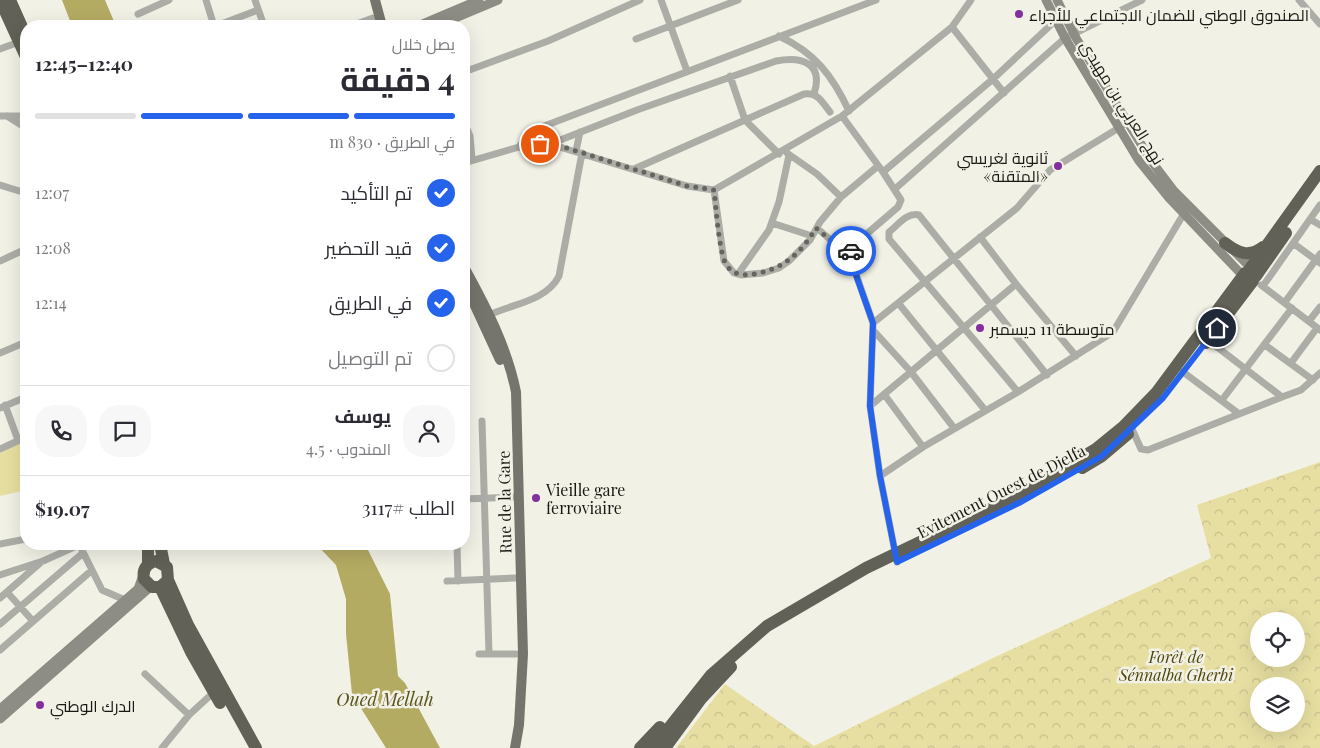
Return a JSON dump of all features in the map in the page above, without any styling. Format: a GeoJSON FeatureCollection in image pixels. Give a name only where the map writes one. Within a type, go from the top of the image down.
{"type":"FeatureCollection","features":[{"type":"Feature","properties":{"kind":"highway"},"geometry":{"type":"LineString","coordinates":[[0,0],[20,34]]}},
{"type":"Feature","properties":{"kind":"highway"},"geometry":{"type":"LineString","coordinates":[[10,0],[20,30]]}},
{"type":"Feature","properties":{"kind":"highway","name":"Evitement Ouest de Djelfa"},"geometry":{"type":"LineString","coordinates":[[896,559],[1053,485],[1102,456],[1132,429],[1163,398],[1208,340],[1252,276],[1269,242],[1320,171]]}},
{"type":"Feature","properties":{"kind":"highway","name":"Evitement Ouest de Djelfa"},"geometry":{"type":"LineString","coordinates":[[665,748],[701,699],[745,652],[773,631],[808,608],[1031,488],[1096,450],[1128,423],[1166,381],[1252,276],[1320,186]]}},
{"type":"Feature","properties":{"kind":"highway"},"geometry":{"type":"LineString","coordinates":[[1225,243],[1235,251],[1246,254],[1255,253],[1269,242]]}},
{"type":"Feature","properties":{"kind":"highway"},"geometry":{"type":"LineString","coordinates":[[148,550],[146,582],[161,585],[188,625],[256,748]]}},
{"type":"Feature","properties":{"kind":"highway"},"geometry":{"type":"LineString","coordinates":[[161,550],[164,564],[169,571],[161,585]]}},
{"type":"Feature","properties":{"kind":"highway"},"geometry":{"type":"LineString","coordinates":[[640,748],[710,675],[767,626],[849,577],[896,559]]}},
{"type":"Feature","properties":{"kind":"highway"},"geometry":{"type":"LineString","coordinates":[[146,569],[156,561],[164,564]]}},
{"type":"Feature","properties":{"kind":"highway"},"geometry":{"type":"LineString","coordinates":[[161,585],[214,692],[246,748]]}},
{"type":"Feature","properties":{"kind":"highway"},"geometry":{"type":"LineString","coordinates":[[653,748],[710,675]]}},
{"type":"Feature","properties":{"kind":"main road"},"geometry":{"type":"LineString","coordinates":[[370,0],[374,20]]}},
{"type":"Feature","properties":{"kind":"main road"},"geometry":{"type":"LineString","coordinates":[[375,0],[380,20]]}},
{"type":"Feature","properties":{"kind":"main road"},"geometry":{"type":"LineString","coordinates":[[432,20],[479,0]]}},
{"type":"Feature","properties":{"kind":"main road"},"geometry":{"type":"LineString","coordinates":[[450,20],[498,0]]}},
{"type":"Feature","properties":{"kind":"main road","name":"نهج العربي بن مهيدي"},"geometry":{"type":"LineString","coordinates":[[1046,0],[1056,20],[1069,35],[1122,125],[1139,161],[1252,276]]}},
{"type":"Feature","properties":{"kind":"main road","name":"نهج العربي بن مهيدي"},"geometry":{"type":"LineString","coordinates":[[1057,0],[1069,35]]}},
{"type":"Feature","properties":{"kind":"main road","name":"نهج العربي بن مهيدي"},"geometry":{"type":"LineString","coordinates":[[1186,209],[1225,243],[1252,276]]}},
{"type":"Feature","properties":{"kind":"main road","name":"Rue de la Gare"},"geometry":{"type":"LineString","coordinates":[[470,280],[512,371],[517,413],[523,654],[519,724],[515,748]]}},
{"type":"Feature","properties":{"kind":"main road","name":"Rue de la Gare"},"geometry":{"type":"LineString","coordinates":[[470,292],[486,317],[506,374],[509,392],[515,497],[516,654],[512,725],[508,748]]}},
{"type":"Feature","properties":{"kind":"main road"},"geometry":{"type":"LineString","coordinates":[[0,709],[138,589],[146,569]]}},
{"type":"Feature","properties":{"kind":"main road"},"geometry":{"type":"LineString","coordinates":[[0,719],[148,589],[161,585]]}},
{"type":"Feature","properties":{"kind":"street"},"geometry":{"type":"LineString","coordinates":[[138,14],[168,0]]}},
{"type":"Feature","properties":{"kind":"street"},"geometry":{"type":"LineString","coordinates":[[206,0],[213,20]]}},
{"type":"Feature","properties":{"kind":"street"},"geometry":{"type":"LineString","coordinates":[[255,0],[262,20]]}},
{"type":"Feature","properties":{"kind":"street"},"geometry":{"type":"LineString","coordinates":[[470,70],[548,40],[640,0]]}},
{"type":"Feature","properties":{"kind":"street"},"geometry":{"type":"LineString","coordinates":[[660,0],[687,71]]}},
{"type":"Feature","properties":{"kind":"street"},"geometry":{"type":"LineString","coordinates":[[636,39],[738,0]]}},
{"type":"Feature","properties":{"kind":"street"},"geometry":{"type":"LineString","coordinates":[[518,147],[527,136],[538,128],[876,0]]}},
{"type":"Feature","properties":{"kind":"street"},"geometry":{"type":"LineString","coordinates":[[550,144],[687,186],[714,190],[784,153],[849,111],[952,26],[971,0]]}},
{"type":"Feature","properties":{"kind":"street"},"geometry":{"type":"LineString","coordinates":[[895,189],[1069,35],[1142,0]]}},
{"type":"Feature","properties":{"kind":"street"},"geometry":{"type":"LineString","coordinates":[[1299,0],[1320,24]]}},
{"type":"Feature","properties":{"kind":"street"},"geometry":{"type":"LineString","coordinates":[[231,20],[258,10]]}},
{"type":"Feature","properties":{"kind":"street"},"geometry":{"type":"LineString","coordinates":[[714,190],[724,261],[734,273],[751,275],[779,268],[801,251],[816,228],[841,197],[881,169],[992,79],[1056,20]]}},
{"type":"Feature","properties":{"kind":"street"},"geometry":{"type":"LineString","coordinates":[[952,26],[1004,94]]}},
{"type":"Feature","properties":{"kind":"street"},"geometry":{"type":"LineString","coordinates":[[779,36],[811,55],[835,83],[849,111]]}},
{"type":"Feature","properties":{"kind":"street"},"geometry":{"type":"LineString","coordinates":[[0,49],[20,40]]}},
{"type":"Feature","properties":{"kind":"street"},"geometry":{"type":"LineString","coordinates":[[470,136],[472,159],[518,147],[550,144],[730,76],[776,60],[792,58],[804,61],[812,66],[816,76],[814,94]]}},
{"type":"Feature","properties":{"kind":"street"},"geometry":{"type":"LineString","coordinates":[[730,76],[744,120],[784,153],[817,174],[841,197]]}},
{"type":"Feature","properties":{"kind":"street"},"geometry":{"type":"LineString","coordinates":[[634,169],[804,94],[814,94],[819,97],[830,112]]}},
{"type":"Feature","properties":{"kind":"street"},"geometry":{"type":"LineString","coordinates":[[0,106],[4,116],[20,125]]}},
{"type":"Feature","properties":{"kind":"street"},"geometry":{"type":"LineString","coordinates":[[4,116],[20,116]]}},
{"type":"Feature","properties":{"kind":"street"},"geometry":{"type":"LineString","coordinates":[[842,116],[900,196],[898,207],[852,248],[850,258],[873,326],[870,406],[880,476],[896,559]]}},
{"type":"Feature","properties":{"kind":"street"},"geometry":{"type":"LineString","coordinates":[[873,326],[1026,200],[1041,178],[1050,170],[1122,125]]}},
{"type":"Feature","properties":{"kind":"street"},"geometry":{"type":"LineString","coordinates":[[486,317],[545,293],[554,285],[558,276],[579,152],[580,132]]}},
{"type":"Feature","properties":{"kind":"street"},"geometry":{"type":"LineString","coordinates":[[738,274],[772,223],[784,153]]}},
{"type":"Feature","properties":{"kind":"street"},"geometry":{"type":"LineString","coordinates":[[0,185],[20,191]]}},
{"type":"Feature","properties":{"kind":"street"},"geometry":{"type":"LineString","coordinates":[[1291,363],[1319,329],[1252,276],[1293,243],[1320,205]]}},
{"type":"Feature","properties":{"kind":"street"},"geometry":{"type":"LineString","coordinates":[[880,476],[923,447],[1018,392],[1113,332],[1186,209]]}},
{"type":"Feature","properties":{"kind":"street"},"geometry":{"type":"LineString","coordinates":[[1018,392],[962,328],[888,236],[906,217],[912,214],[919,215],[1047,374]]}},
{"type":"Feature","properties":{"kind":"street"},"geometry":{"type":"LineString","coordinates":[[1310,219],[1320,225]]}},
{"type":"Feature","properties":{"kind":"street"},"geometry":{"type":"LineString","coordinates":[[772,223],[812,236]]}},
{"type":"Feature","properties":{"kind":"street"},"geometry":{"type":"LineString","coordinates":[[816,228],[834,243],[852,248]]}},
{"type":"Feature","properties":{"kind":"street"},"geometry":{"type":"LineString","coordinates":[[980,237],[1076,356]]}},
{"type":"Feature","properties":{"kind":"street"},"geometry":{"type":"LineString","coordinates":[[1285,302],[1318,259],[1293,243]]}},
{"type":"Feature","properties":{"kind":"street"},"geometry":{"type":"LineString","coordinates":[[0,261],[20,252]]}},
{"type":"Feature","properties":{"kind":"street"},"geometry":{"type":"LineString","coordinates":[[870,406],[1016,284]]}},
{"type":"Feature","properties":{"kind":"street"},"geometry":{"type":"LineString","coordinates":[[899,304],[985,410]]}},
{"type":"Feature","properties":{"kind":"street"},"geometry":{"type":"LineString","coordinates":[[1309,322],[1320,307]]}},
{"type":"Feature","properties":{"kind":"street"},"geometry":{"type":"LineString","coordinates":[[1222,400],[1247,370],[1292,308]]}},
{"type":"Feature","properties":{"kind":"street"},"geometry":{"type":"LineString","coordinates":[[873,326],[954,428]]}},
{"type":"Feature","properties":{"kind":"street"},"geometry":{"type":"LineString","coordinates":[[1208,340],[1282,397]]}},
{"type":"Feature","properties":{"kind":"street"},"geometry":{"type":"LineString","coordinates":[[0,353],[20,345]]}},
{"type":"Feature","properties":{"kind":"street"},"geometry":{"type":"LineString","coordinates":[[1265,345],[1313,380]]}},
{"type":"Feature","properties":{"kind":"street"},"geometry":{"type":"LineString","coordinates":[[1182,372],[1238,413]]}},
{"type":"Feature","properties":{"kind":"street"},"geometry":{"type":"LineString","coordinates":[[1132,429],[1141,449],[1148,450],[1238,413],[1301,390],[1320,373]]}},
{"type":"Feature","properties":{"kind":"street"},"geometry":{"type":"LineString","coordinates":[[884,394],[923,447]]}},
{"type":"Feature","properties":{"kind":"street"},"geometry":{"type":"LineString","coordinates":[[0,449],[18,440],[2,407],[20,400]]}},
{"type":"Feature","properties":{"kind":"street"},"geometry":{"type":"LineString","coordinates":[[482,420],[489,654]]}},
{"type":"Feature","properties":{"kind":"street"},"geometry":{"type":"LineString","coordinates":[[470,499],[515,497]]}},
{"type":"Feature","properties":{"kind":"street"},"geometry":{"type":"LineString","coordinates":[[0,544],[20,540]]}},
{"type":"Feature","properties":{"kind":"street"},"geometry":{"type":"LineString","coordinates":[[0,575],[43,561],[68,550]]}},
{"type":"Feature","properties":{"kind":"street"},"geometry":{"type":"LineString","coordinates":[[82,550],[102,590],[125,600]]}},
{"type":"Feature","properties":{"kind":"street"},"geometry":{"type":"LineString","coordinates":[[457,550],[458,581]]}},
{"type":"Feature","properties":{"kind":"street"},"geometry":{"type":"LineString","coordinates":[[0,624],[83,553]]}},
{"type":"Feature","properties":{"kind":"street"},"geometry":{"type":"LineString","coordinates":[[0,598],[43,561]]}},
{"type":"Feature","properties":{"kind":"street"},"geometry":{"type":"LineString","coordinates":[[0,650],[32,620],[91,571]]}},
{"type":"Feature","properties":{"kind":"street"},"geometry":{"type":"LineString","coordinates":[[448,581],[515,578]]}},
{"type":"Feature","properties":{"kind":"street"},"geometry":{"type":"LineString","coordinates":[[7,592],[32,620]]}},
{"type":"Feature","properties":{"kind":"street"},"geometry":{"type":"LineString","coordinates":[[480,654],[516,654]]}},
{"type":"Feature","properties":{"kind":"street"},"geometry":{"type":"LineString","coordinates":[[145,674],[189,715]]}},
{"type":"Feature","properties":{"kind":"street"},"geometry":{"type":"LineString","coordinates":[[162,748],[189,715],[214,692]]}},
{"type":"Feature","properties":{"kind":"green space"},"geometry":{"type":"Polygon","coordinates":[[[20,443],[20,491],[0,496],[0,453],[20,443]]]}},
{"type":"Feature","properties":{"kind":"green space","name":"Forêt de Sénnalba Gherbi"},"geometry":{"type":"Polygon","coordinates":[[[1320,462],[1320,748],[676,748],[725,684],[814,746],[995,657],[1211,558],[1197,505],[1320,462]]]}},
{"type":"Feature","properties":{"kind":"water"},"geometry":{"type":"Polygon","coordinates":[[[62,0],[105,0],[113,20],[70,20],[62,0]]]}},
{"type":"Feature","properties":{"kind":"water","name":"Oued Mellah"},"geometry":{"type":"Polygon","coordinates":[[[322,550],[368,550],[390,594],[398,676],[405,683],[440,748],[386,748],[352,694],[346,634],[346,599],[336,565],[322,550]]]}},
{"type":"Feature","properties":{"kind":"way so far"},"geometry":{"type":"LineString","coordinates":[[540,144],[567,148],[687,186],[714,190],[724,261],[734,273],[741,276],[763,273],[779,268],[801,251],[810,240],[816,228],[834,243],[852,248],[851,251]]}},
{"type":"Feature","properties":{"kind":"place","name":"الصندوق الوطني للضمان الاجتماعي للأجراء"},"geometry":{"type":"Point","coordinates":[1019,14]}},
{"type":"Feature","properties":{"kind":"place","name":"ثانوية لغريسي «المتقنة»"},"geometry":{"type":"Point","coordinates":[1058,166]}},
{"type":"Feature","properties":{"kind":"place","name":"متوسطة 11 ديسمبر"},"geometry":{"type":"Point","coordinates":[980,328]}},
{"type":"Feature","properties":{"kind":"place","name":"Vieille gare ferroviaire"},"geometry":{"type":"Point","coordinates":[536,498]}},
{"type":"Feature","properties":{"kind":"place","name":"الدرك الوطني"},"geometry":{"type":"Point","coordinates":[40,705]}},
{"type":"Feature","properties":{"kind":"route"},"geometry":{"type":"LineString","coordinates":[[851,251],[849,254],[850,258],[873,323],[870,406],[886,514],[897,562],[1021,502],[1102,456],[1128,434],[1163,398],[1217,328]]}}]}
